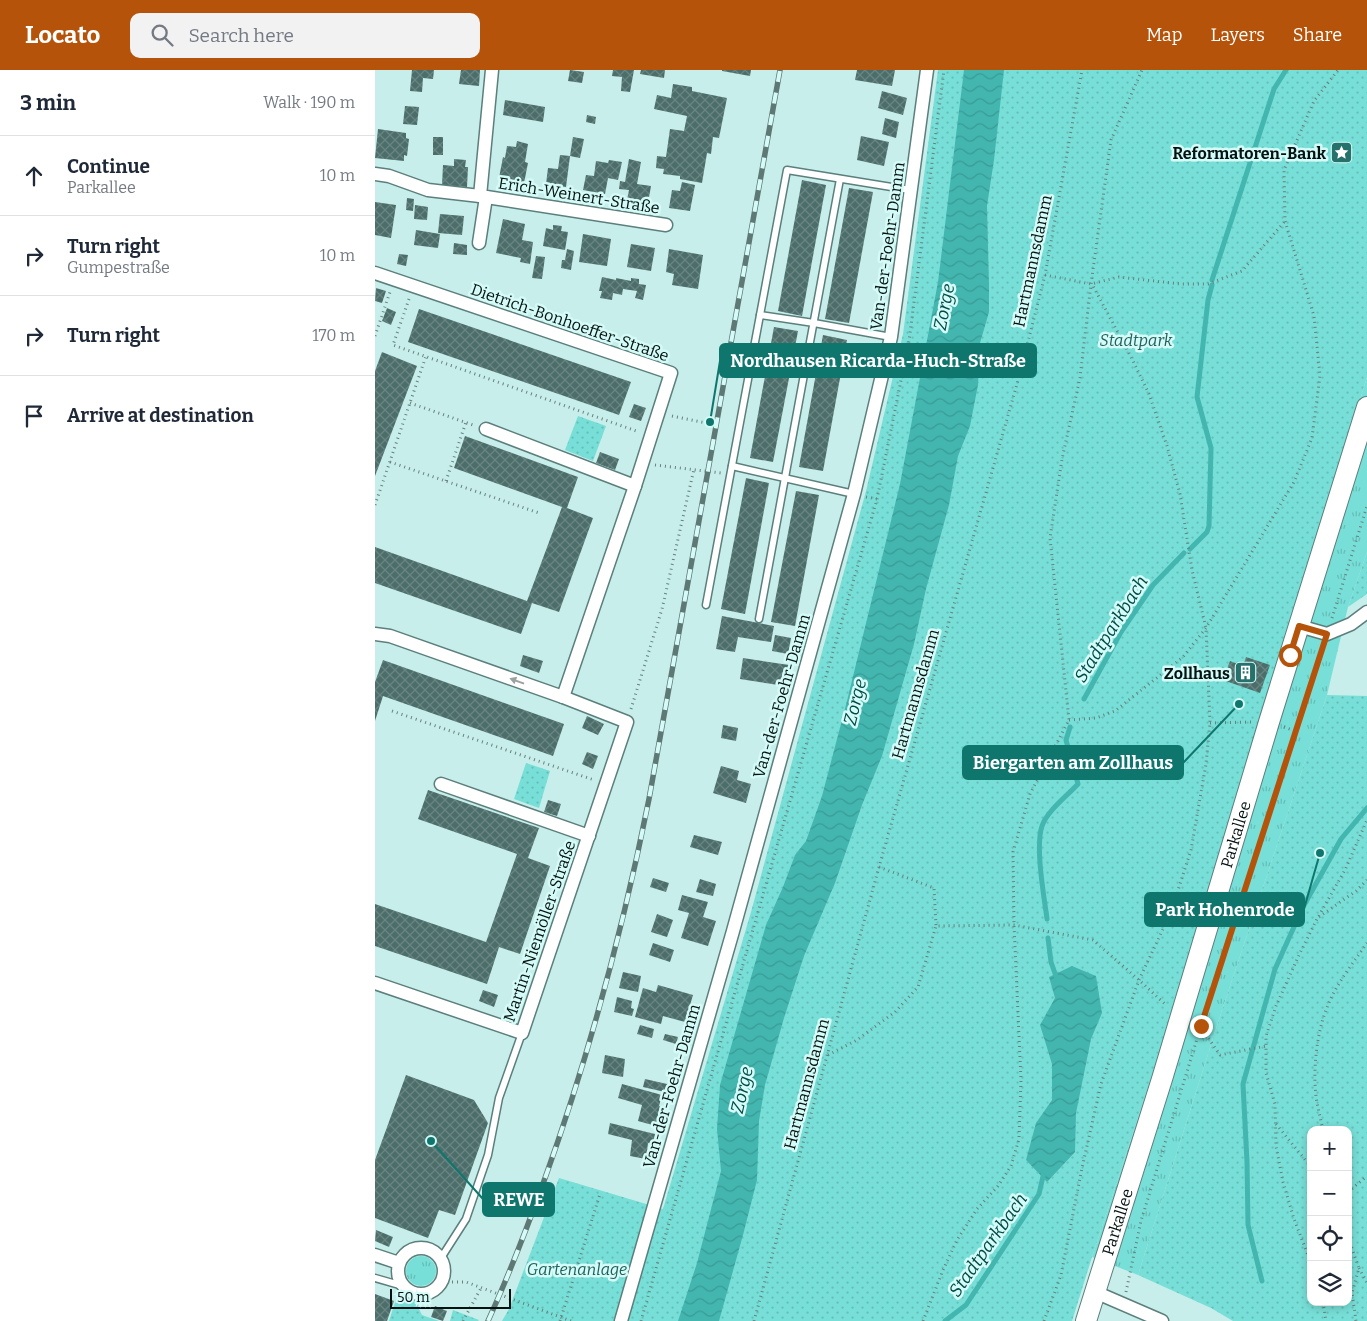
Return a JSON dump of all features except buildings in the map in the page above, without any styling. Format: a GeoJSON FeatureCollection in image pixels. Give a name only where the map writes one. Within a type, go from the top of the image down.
{"type":"FeatureCollection","features":[{"type":"Feature","properties":{"kind":"main road","name":"Parkallee"},"geometry":{"type":"LineString","coordinates":[[1086,1321],[1367,407]]}},
{"type":"Feature","properties":{"kind":"street","name":"Erich-Weinert-Straße"},"geometry":{"type":"LineString","coordinates":[[479,243],[492,70]]}},
{"type":"Feature","properties":{"kind":"street","name":"Van-der-Foehr-Damm"},"geometry":{"type":"LineString","coordinates":[[621,1321],[733,931],[854,494],[891,337],[927,70]]}},
{"type":"Feature","properties":{"kind":"street","name":"Erich-Weinert-Straße"},"geometry":{"type":"LineString","coordinates":[[375,174],[389,176],[428,190],[483,196],[666,224]]}},
{"type":"Feature","properties":{"kind":"street","name":"Dietrich-Bonhoeffer-Straße"},"geometry":{"type":"LineString","coordinates":[[375,274],[671,374],[563,697]]}},
{"type":"Feature","properties":{"kind":"street"},"geometry":{"type":"LineString","coordinates":[[486,429],[635,486]]}},
{"type":"Feature","properties":{"kind":"street"},"geometry":{"type":"LineString","coordinates":[[1299,626],[1327,634],[1351,624],[1367,612]]}},
{"type":"Feature","properties":{"kind":"street"},"geometry":{"type":"LineString","coordinates":[[375,634],[390,636],[563,697],[627,722]]}},
{"type":"Feature","properties":{"kind":"street","name":"Martin-Niemöller-Straße"},"geometry":{"type":"LineString","coordinates":[[375,984],[522,1034],[627,722]]}},
{"type":"Feature","properties":{"kind":"street","name":"Martin-Niemöller-Straße"},"geometry":{"type":"LineString","coordinates":[[441,784],[589,836]]}},
{"type":"Feature","properties":{"kind":"street"},"geometry":{"type":"LineString","coordinates":[[418,1247],[427,1248],[436,1252],[441,1258],[445,1274],[437,1288],[420,1294],[412,1292],[403,1286],[397,1271],[403,1256],[409,1250],[418,1247]]}},
{"type":"Feature","properties":{"kind":"street"},"geometry":{"type":"LineString","coordinates":[[375,1255],[399,1263]]}},
{"type":"Feature","properties":{"kind":"street"},"geometry":{"type":"LineString","coordinates":[[1095,1292],[1162,1321]]}},
{"type":"Feature","properties":{"kind":"lane"},"geometry":{"type":"LineString","coordinates":[[706,605],[787,170],[910,190]]}},
{"type":"Feature","properties":{"kind":"lane"},"geometry":{"type":"LineString","coordinates":[[759,619],[840,179]]}},
{"type":"Feature","properties":{"kind":"lane"},"geometry":{"type":"LineString","coordinates":[[760,315],[891,337]]}},
{"type":"Feature","properties":{"kind":"lane"},"geometry":{"type":"LineString","coordinates":[[732,466],[854,494]]}},
{"type":"Feature","properties":{"kind":"lane"},"geometry":{"type":"LineString","coordinates":[[441,1258],[466,1219],[488,1155],[499,1098],[522,1034]]}},
{"type":"Feature","properties":{"kind":"lane"},"geometry":{"type":"LineString","coordinates":[[375,1278],[403,1286]]}},
{"type":"Feature","properties":{"kind":"path","name":"Hartmannsdamm"},"geometry":{"type":"LineString","coordinates":[[754,1321],[879,867],[1019,377],[1045,275],[1082,70]]}},
{"type":"Feature","properties":{"kind":"path"},"geometry":{"type":"LineString","coordinates":[[923,1321],[957,1240],[977,1209],[998,1186],[1011,1166],[1019,1139],[1021,1080],[1014,925],[1013,852],[1031,794],[1069,720],[1050,538],[1061,459],[1080,378],[1111,140],[1141,70]]}},
{"type":"Feature","properties":{"kind":"path"},"geometry":{"type":"LineString","coordinates":[[1069,720],[1096,718],[1115,711],[1183,657],[1206,628],[1294,482],[1312,438],[1320,376],[1314,316],[1285,221],[1283,170],[1314,102],[1338,70]]}},
{"type":"Feature","properties":{"kind":"path"},"geometry":{"type":"LineString","coordinates":[[1045,275],[1091,284],[1119,278],[1181,284],[1208,284],[1242,271],[1285,221]]}},
{"type":"Feature","properties":{"kind":"path"},"geometry":{"type":"LineString","coordinates":[[375,336],[394,280]]}},
{"type":"Feature","properties":{"kind":"path"},"geometry":{"type":"LineString","coordinates":[[1045,1321],[1061,1275],[1101,1084],[1139,980],[1171,912],[1191,850],[1206,764],[1210,723],[1206,628],[1192,570],[1181,494],[1149,394],[1091,284]]}},
{"type":"Feature","properties":{"kind":"path"},"geometry":{"type":"LineString","coordinates":[[413,286],[393,345],[651,436]]}},
{"type":"Feature","properties":{"kind":"path"},"geometry":{"type":"LineString","coordinates":[[375,505],[426,356]]}},
{"type":"Feature","properties":{"kind":"path"},"geometry":{"type":"LineString","coordinates":[[410,403],[486,429]]}},
{"type":"Feature","properties":{"kind":"path"},"geometry":{"type":"LineString","coordinates":[[659,414],[705,422]]}},
{"type":"Feature","properties":{"kind":"path"},"geometry":{"type":"LineString","coordinates":[[446,481],[466,422]]}},
{"type":"Feature","properties":{"kind":"path"},"geometry":{"type":"LineString","coordinates":[[390,462],[539,513]]}},
{"type":"Feature","properties":{"kind":"path"},"geometry":{"type":"LineString","coordinates":[[642,463],[730,474]]}},
{"type":"Feature","properties":{"kind":"path"},"geometry":{"type":"LineString","coordinates":[[627,722],[662,609],[693,469]]}},
{"type":"Feature","properties":{"kind":"path"},"geometry":{"type":"LineString","coordinates":[[1123,1304],[1141,1221],[1201,1026],[1367,506]]}},
{"type":"Feature","properties":{"kind":"path"},"geometry":{"type":"LineString","coordinates":[[392,712],[607,784]]}},
{"type":"Feature","properties":{"kind":"path"},"geometry":{"type":"LineString","coordinates":[[1210,723],[1252,722]]}},
{"type":"Feature","properties":{"kind":"path"},"geometry":{"type":"LineString","coordinates":[[1310,1261],[1294,1219],[1283,1182],[1276,1146],[1275,1104],[1266,1073],[1266,1036],[1276,1006],[1317,919],[1345,870],[1367,820]]}},
{"type":"Feature","properties":{"kind":"path"},"geometry":{"type":"LineString","coordinates":[[827,1055],[857,1040],[895,1012],[918,987],[936,926],[934,888],[879,867]]}},
{"type":"Feature","properties":{"kind":"path"},"geometry":{"type":"LineString","coordinates":[[1317,919],[1356,891],[1367,880]]}},
{"type":"Feature","properties":{"kind":"path"},"geometry":{"type":"LineString","coordinates":[[936,926],[1014,925],[1093,940],[1180,1019],[1201,1026],[1220,1055],[1266,1046]]}},
{"type":"Feature","properties":{"kind":"path"},"geometry":{"type":"LineString","coordinates":[[1322,1126],[1317,1102],[1315,1067],[1319,1034],[1328,1004],[1346,972],[1367,943]]}},
{"type":"Feature","properties":{"kind":"path"},"geometry":{"type":"LineString","coordinates":[[1275,1123],[1307,1161]]}},
{"type":"Feature","properties":{"kind":"path"},"geometry":{"type":"LineString","coordinates":[[1352,1189],[1367,1176]]}},
{"type":"Feature","properties":{"kind":"path"},"geometry":{"type":"LineString","coordinates":[[560,1319],[600,1194]]}},
{"type":"Feature","properties":{"kind":"path"},"geometry":{"type":"LineString","coordinates":[[1352,1249],[1367,1283]]}},
{"type":"Feature","properties":{"kind":"path"},"geometry":{"type":"LineString","coordinates":[[1356,1321],[1353,1294],[1359,1268]]}},
{"type":"Feature","properties":{"kind":"path"},"geometry":{"type":"LineString","coordinates":[[442,1282],[466,1282],[560,1319],[571,1321]]}},
{"type":"Feature","properties":{"kind":"path"},"geometry":{"type":"LineString","coordinates":[[463,1321],[481,1288]]}},
{"type":"Feature","properties":{"kind":"path"},"geometry":{"type":"LineString","coordinates":[[1324,1306],[1326,1321]]}},
{"type":"Feature","properties":{"kind":"green space","name":"Stadtpark"},"geometry":{"type":"Polygon","coordinates":[[[938,70],[1367,70],[1367,377],[1173,1012],[1072,1321],[502,1321],[509,1309],[559,1178],[663,1209],[751,912],[866,491],[903,334],[938,70]]]}},
{"type":"Feature","properties":{"kind":"green space"},"geometry":{"type":"Polygon","coordinates":[[[1367,377],[1367,552],[1348,607],[1327,695],[1222,1010],[1138,1275],[1092,1257],[1173,1012],[1367,377]]]}},
{"type":"Feature","properties":{"kind":"green space"},"geometry":{"type":"Polygon","coordinates":[[[578,416],[606,426],[593,461],[565,450],[578,416]]]}},
{"type":"Feature","properties":{"kind":"green space"},"geometry":{"type":"Polygon","coordinates":[[[1367,552],[1367,594],[1348,607],[1367,552]]]}},
{"type":"Feature","properties":{"kind":"green space"},"geometry":{"type":"Polygon","coordinates":[[[1327,695],[1367,696],[1367,1321],[1233,1321],[1211,1308],[1138,1275],[1222,1010],[1327,695]]]}},
{"type":"Feature","properties":{"kind":"green space"},"geometry":{"type":"Polygon","coordinates":[[[526,763],[550,771],[539,808],[514,799],[526,763]]]}},
{"type":"Feature","properties":{"kind":"green space"},"geometry":{"type":"Polygon","coordinates":[[[421,1256],[432,1260],[436,1271],[432,1282],[421,1286],[410,1282],[406,1271],[410,1260],[421,1256]]]}},
{"type":"Feature","properties":{"kind":"green space"},"geometry":{"type":"Polygon","coordinates":[[[398,1293],[419,1301],[418,1307],[422,1315],[439,1321],[389,1321],[398,1293]]]}},
{"type":"Feature","properties":{"kind":"green space"},"geometry":{"type":"Polygon","coordinates":[[[453,1310],[479,1320],[450,1321],[453,1310]]]}},
{"type":"Feature","properties":{"kind":"water","name":"Zorge"},"geometry":{"type":"Polygon","coordinates":[[[964,70],[1004,70],[987,206],[989,312],[980,343],[978,385],[970,426],[958,456],[949,505],[926,589],[914,644],[882,756],[862,805],[835,883],[804,956],[765,1085],[759,1121],[757,1180],[719,1321],[678,1321],[697,1263],[721,1171],[717,1129],[720,1085],[766,925],[795,855],[806,841],[822,796],[900,484],[938,282],[964,70]]]}},
{"type":"Feature","properties":{"kind":"water"},"geometry":{"type":"Polygon","coordinates":[[[1072,966],[1096,976],[1102,1013],[1091,1039],[1076,1113],[1075,1152],[1047,1182],[1026,1160],[1036,1123],[1052,1100],[1052,1064],[1040,1025],[1055,998],[1049,977],[1072,966]]]}},
{"type":"Feature","properties":{"kind":"waterway","name":"Stadtparkbach"},"geometry":{"type":"LineString","coordinates":[[1212,280],[1274,89],[1286,70]]}},
{"type":"Feature","properties":{"kind":"waterway","name":"Stadtparkbach"},"geometry":{"type":"LineString","coordinates":[[1190,549],[1207,532],[1209,526],[1211,448],[1197,397],[1208,300],[1212,285]]}},
{"type":"Feature","properties":{"kind":"waterway","name":"Stadtparkbach"},"geometry":{"type":"LineString","coordinates":[[1084,699],[1121,632],[1153,585],[1184,553]]}},
{"type":"Feature","properties":{"kind":"waterway","name":"Stadtparkbach"},"geometry":{"type":"LineString","coordinates":[[1047,919],[1041,872],[1040,835],[1048,815],[1078,784],[1066,740],[1070,727]]}},
{"type":"Feature","properties":{"kind":"waterway"},"geometry":{"type":"LineString","coordinates":[[1262,1281],[1248,1225],[1243,1084],[1275,969],[1303,907],[1341,839],[1367,808]]}},
{"type":"Feature","properties":{"kind":"waterway","name":"Stadtparkbach"},"geometry":{"type":"LineString","coordinates":[[1048,938],[1051,962],[1057,979]]}},
{"type":"Feature","properties":{"kind":"waterway","name":"Stadtparkbach"},"geometry":{"type":"LineString","coordinates":[[945,1321],[966,1305],[1039,1194],[1044,1172]]}},
{"type":"Feature","properties":{"kind":"railway"},"geometry":{"type":"LineString","coordinates":[[488,1321],[544,1181],[576,1087],[604,992],[628,896],[649,799],[780,70]]}},
{"type":"Feature","properties":{"kind":"place","name":"Reformatoren-Bank"},"geometry":{"type":"Point","coordinates":[1342,153]}},
{"type":"Feature","properties":{"kind":"place","name":"Nordhausen Ricarda-Huch-Straße"},"geometry":{"type":"Point","coordinates":[710,422]}},
{"type":"Feature","properties":{"kind":"place","name":"Zollhaus"},"geometry":{"type":"Point","coordinates":[1246,673]}},
{"type":"Feature","properties":{"kind":"place","name":"Biergarten am Zollhaus"},"geometry":{"type":"Point","coordinates":[1239,704]}},
{"type":"Feature","properties":{"kind":"place","name":"Park Hohenrode"},"geometry":{"type":"Point","coordinates":[1320,853]}},
{"type":"Feature","properties":{"kind":"place","name":"REWE"},"geometry":{"type":"Point","coordinates":[431,1141]}},
{"type":"Feature","properties":{"kind":"route"},"geometry":{"type":"LineString","coordinates":[[1201,1026],[1327,634],[1299,626],[1290,655]]}},
{"type":"Feature","properties":{"kind":"park label","name":"Gartenanlage"},"geometry":{"type":"Point","coordinates":[577,1269]}}]}
